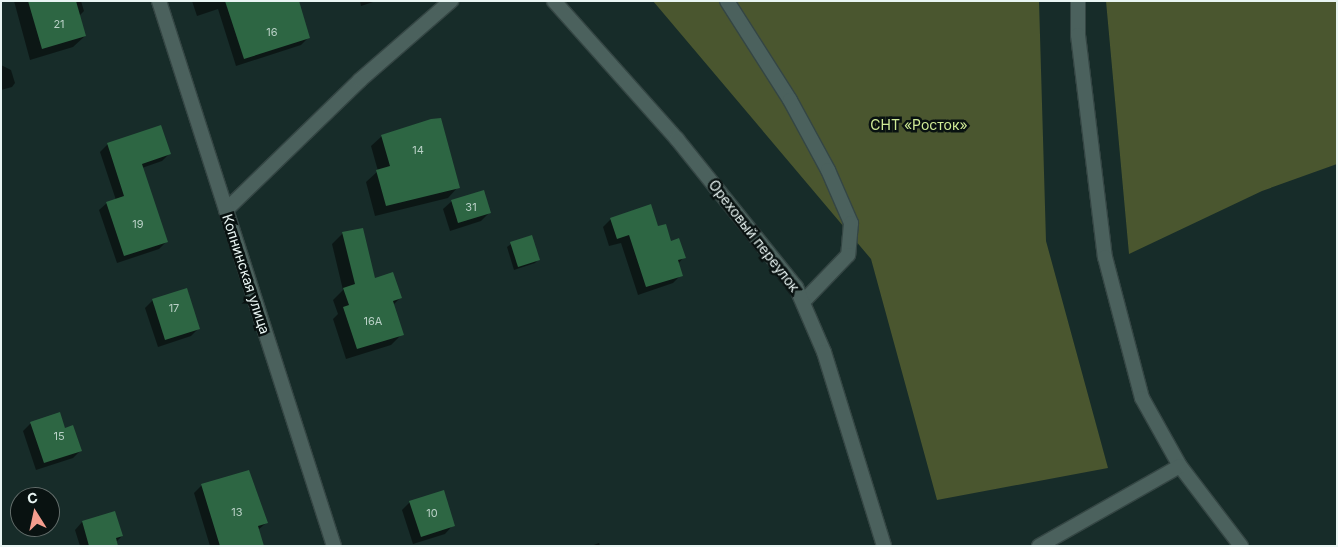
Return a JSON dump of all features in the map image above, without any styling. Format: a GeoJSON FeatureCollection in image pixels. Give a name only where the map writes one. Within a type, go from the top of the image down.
{"type":"FeatureCollection","features":[{"type":"Feature","properties":{"kind":"street","name":"Копнинская улица"},"geometry":{"type":"LineString","coordinates":[[159,1],[334,546]]}},
{"type":"Feature","properties":{"kind":"street"},"geometry":{"type":"LineString","coordinates":[[226,210],[360,80],[451,1]]}},
{"type":"Feature","properties":{"kind":"street","name":"Ореховый переулок"},"geometry":{"type":"LineString","coordinates":[[554,1],[683,147],[764,245],[796,288],[824,352],[884,546]]}},
{"type":"Feature","properties":{"kind":"street"},"geometry":{"type":"LineString","coordinates":[[727,1],[790,100],[828,170],[851,223],[848,255],[803,302]]}},
{"type":"Feature","properties":{"kind":"street"},"geometry":{"type":"LineString","coordinates":[[1078,1],[1078,35],[1105,256],[1142,398],[1180,466],[1241,546]]}},
{"type":"Feature","properties":{"kind":"street"},"geometry":{"type":"LineString","coordinates":[[1039,546],[1180,466]]}},
{"type":"Feature","properties":{"kind":"green space","name":"СНТ «Росток»"},"geometry":{"type":"Polygon","coordinates":[[[653,1],[1039,1],[1046,241],[1108,468],[937,500],[871,259],[653,1]]]}},
{"type":"Feature","properties":{"kind":"green space"},"geometry":{"type":"Polygon","coordinates":[[[1106,1],[1337,1],[1337,164],[1262,191],[1129,254],[1106,1]]]}},
{"type":"Feature","properties":{"kind":"building"},"geometry":{"type":"Polygon","coordinates":[[[28,1],[76,1],[86,36],[42,49],[28,1]]]}},
{"type":"Feature","properties":{"kind":"building"},"geometry":{"type":"Polygon","coordinates":[[[225,1],[299,1],[310,38],[244,59],[225,1]]]}},
{"type":"Feature","properties":{"kind":"building"},"geometry":{"type":"Polygon","coordinates":[[[441,118],[460,188],[386,206],[376,170],[390,166],[381,135],[431,119],[441,118]]]}},
{"type":"Feature","properties":{"kind":"building"},"geometry":{"type":"Polygon","coordinates":[[[161,125],[171,154],[142,164],[168,242],[124,256],[106,202],[124,196],[107,143],[161,125]]]}},
{"type":"Feature","properties":{"kind":"building"},"geometry":{"type":"Polygon","coordinates":[[[484,190],[491,213],[458,223],[451,200],[484,190]]]}},
{"type":"Feature","properties":{"kind":"building"},"geometry":{"type":"Polygon","coordinates":[[[651,204],[658,226],[666,224],[671,241],[679,238],[686,258],[678,260],[683,276],[646,287],[629,235],[617,239],[610,218],[651,204]]]}},
{"type":"Feature","properties":{"kind":"building"},"geometry":{"type":"Polygon","coordinates":[[[363,228],[375,278],[393,272],[402,298],[393,301],[404,335],[357,349],[343,307],[349,305],[343,288],[355,284],[342,232],[363,228]]]}},
{"type":"Feature","properties":{"kind":"building"},"geometry":{"type":"Polygon","coordinates":[[[532,235],[540,260],[518,267],[510,242],[532,235]]]}},
{"type":"Feature","properties":{"kind":"building"},"geometry":{"type":"Polygon","coordinates":[[[187,288],[200,329],[165,340],[152,299],[187,288]]]}},
{"type":"Feature","properties":{"kind":"building"},"geometry":{"type":"Polygon","coordinates":[[[60,412],[65,428],[73,425],[82,451],[44,463],[30,422],[60,412]]]}},
{"type":"Feature","properties":{"kind":"building"},"geometry":{"type":"Polygon","coordinates":[[[249,470],[268,523],[258,526],[264,546],[220,546],[201,484],[249,470]]]}},
{"type":"Feature","properties":{"kind":"building"},"geometry":{"type":"Polygon","coordinates":[[[444,490],[455,526],[421,537],[409,501],[444,490]]]}},
{"type":"Feature","properties":{"kind":"building"},"geometry":{"type":"Polygon","coordinates":[[[115,511],[123,536],[116,538],[118,546],[89,546],[82,521],[115,511]]]}}]}
